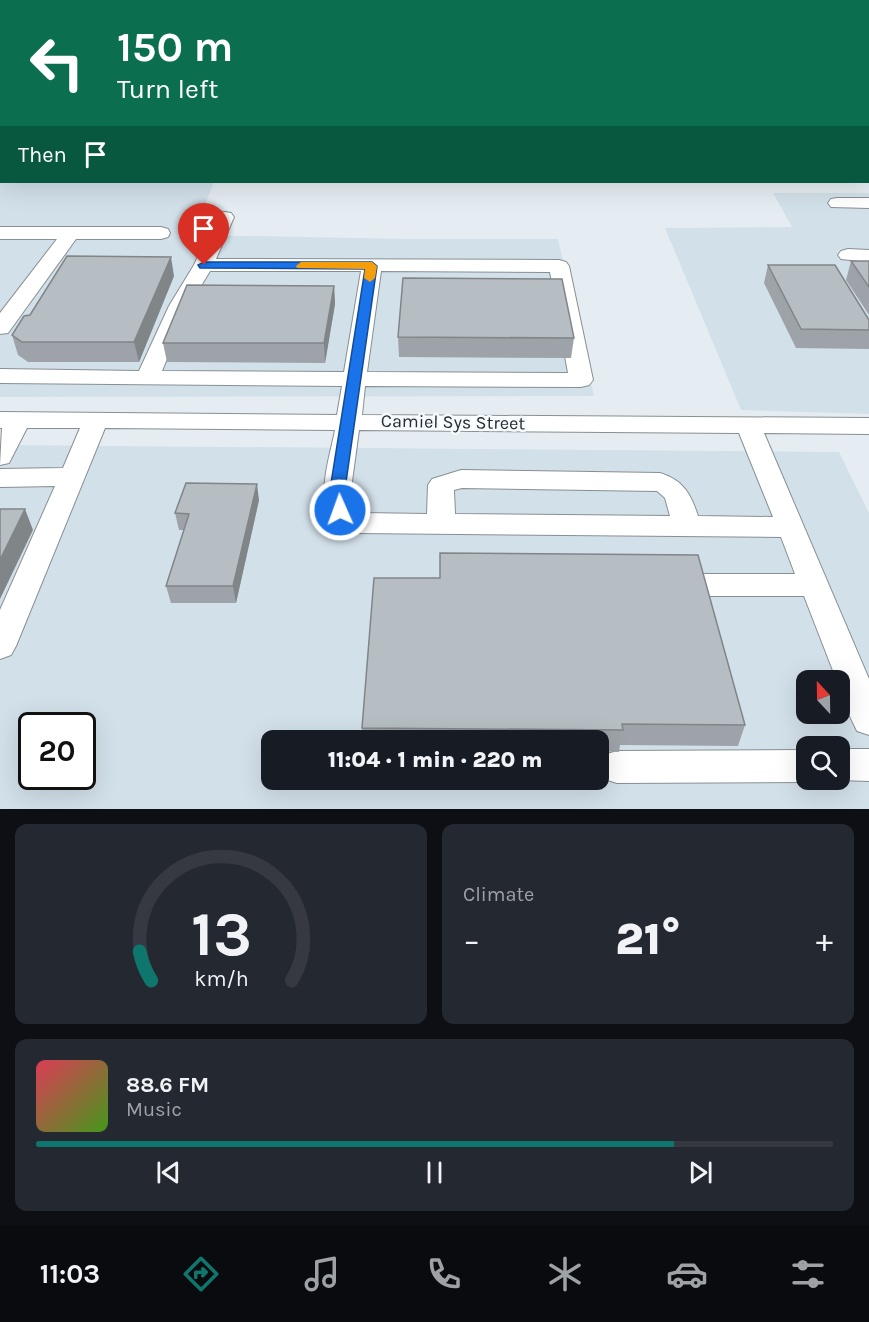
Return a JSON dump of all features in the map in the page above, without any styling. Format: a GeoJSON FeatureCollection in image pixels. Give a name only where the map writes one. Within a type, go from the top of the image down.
{"type":"FeatureCollection","features":[{"type":"Feature","properties":{"kind":"street"},"geometry":{"type":"LineString","coordinates":[[837,203],[869,203]]}},
{"type":"Feature","properties":{"kind":"street"},"geometry":{"type":"LineString","coordinates":[[147,378],[179,306],[204,265],[225,217]]}},
{"type":"Feature","properties":{"kind":"street"},"geometry":{"type":"LineString","coordinates":[[0,233],[161,233]]}},
{"type":"Feature","properties":{"kind":"street"},"geometry":{"type":"LineString","coordinates":[[0,328],[71,233]]}},
{"type":"Feature","properties":{"kind":"street"},"geometry":{"type":"LineString","coordinates":[[848,255],[869,256]]}},
{"type":"Feature","properties":{"kind":"street"},"geometry":{"type":"LineString","coordinates":[[0,376],[581,380],[559,266],[204,265]]}},
{"type":"Feature","properties":{"kind":"street"},"geometry":{"type":"LineString","coordinates":[[372,266],[337,496],[340,510],[356,523],[791,527]]}},
{"type":"Feature","properties":{"kind":"street"},"geometry":{"type":"LineString","coordinates":[[0,457],[9,420]]}},
{"type":"Feature","properties":{"kind":"street","name":"Camiel Sys Street"},"geometry":{"type":"LineString","coordinates":[[9,420],[748,425],[867,430]]}},
{"type":"Feature","properties":{"kind":"street"},"geometry":{"type":"LineString","coordinates":[[0,646],[96,420]]}},
{"type":"Feature","properties":{"kind":"street"},"geometry":{"type":"LineString","coordinates":[[748,425],[869,720]]}},
{"type":"Feature","properties":{"kind":"street"},"geometry":{"type":"LineString","coordinates":[[0,478],[72,477]]}},
{"type":"Feature","properties":{"kind":"street"},"geometry":{"type":"LineString","coordinates":[[441,524],[441,485],[461,479],[660,482],[671,486],[678,495],[687,526]]}},
{"type":"Feature","properties":{"kind":"street"},"geometry":{"type":"LineString","coordinates":[[702,585],[814,585]]}},
{"type":"Feature","properties":{"kind":"street"},"geometry":{"type":"LineString","coordinates":[[850,765],[869,765]]}},
{"type":"Feature","properties":{"kind":"street"},"geometry":{"type":"LineString","coordinates":[[617,767],[796,766]]}},
{"type":"Feature","properties":{"kind":"shaded area"},"geometry":{"type":"Polygon","coordinates":[[[0,183],[214,183],[193,235],[558,239],[594,396],[0,397],[0,183]]]}},
{"type":"Feature","properties":{"kind":"shaded area"},"geometry":{"type":"Polygon","coordinates":[[[773,193],[869,193],[869,414],[741,410],[665,228],[792,227],[773,193]]]}},
{"type":"Feature","properties":{"kind":"shaded area"},"geometry":{"type":"Polygon","coordinates":[[[0,445],[839,452],[869,513],[869,809],[0,809],[0,445]]]}},
{"type":"Feature","properties":{"kind":"building"},"geometry":{"type":"Polygon","coordinates":[[[67,256],[171,257],[134,342],[22,342],[12,335],[24,316],[30,315],[67,256]]]}},
{"type":"Feature","properties":{"kind":"building"},"geometry":{"type":"Polygon","coordinates":[[[851,261],[869,261],[869,287],[851,261]]]}},
{"type":"Feature","properties":{"kind":"building"},"geometry":{"type":"Polygon","coordinates":[[[768,265],[835,265],[869,320],[869,330],[801,329],[768,265]]]}},
{"type":"Feature","properties":{"kind":"building"},"geometry":{"type":"Polygon","coordinates":[[[403,278],[562,279],[574,338],[398,337],[403,278]]]}},
{"type":"Feature","properties":{"kind":"building"},"geometry":{"type":"Polygon","coordinates":[[[187,285],[334,286],[324,343],[163,343],[187,285]]]}},
{"type":"Feature","properties":{"kind":"building"},"geometry":{"type":"Polygon","coordinates":[[[186,483],[257,484],[233,586],[166,586],[189,514],[175,513],[186,483]]]}},
{"type":"Feature","properties":{"kind":"building"},"geometry":{"type":"Polygon","coordinates":[[[0,509],[25,509],[0,560],[0,509]]]}},
{"type":"Feature","properties":{"kind":"building"},"geometry":{"type":"Polygon","coordinates":[[[440,553],[698,555],[745,725],[622,724],[623,730],[362,728],[374,578],[440,578],[440,553]]]}},
{"type":"Feature","properties":{"kind":"slow traffic"},"geometry":{"type":"LineString","coordinates":[[301,266],[372,266],[370,278]]}},
{"type":"Feature","properties":{"kind":"route"},"geometry":{"type":"LineString","coordinates":[[204,265],[372,266],[337,496],[340,510]]}}]}
